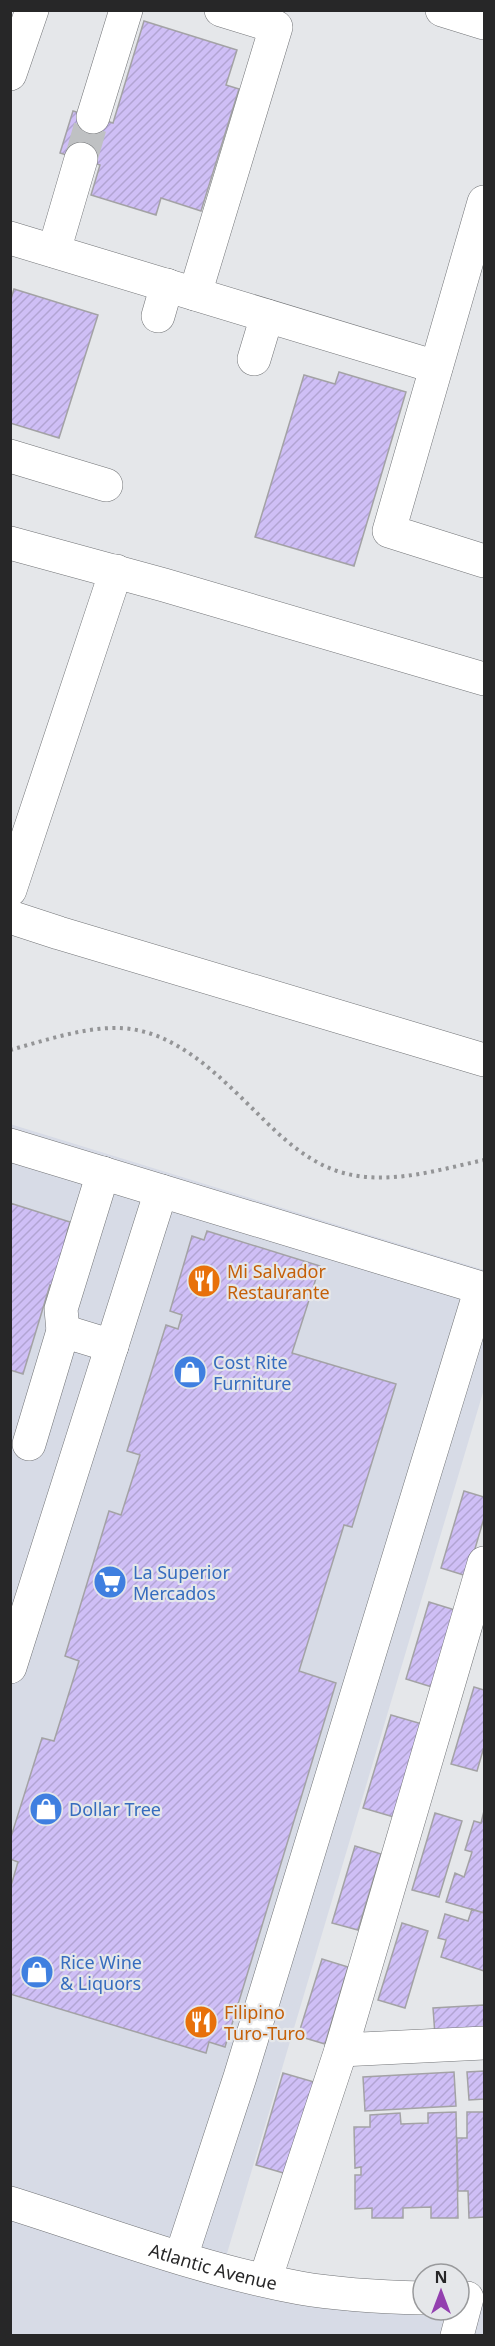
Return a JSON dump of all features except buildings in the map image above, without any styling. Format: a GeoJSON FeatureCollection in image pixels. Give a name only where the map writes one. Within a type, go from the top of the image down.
{"type":"FeatureCollection","features":[{"type":"Feature","properties":{"kind":"main road"},"geometry":{"type":"LineString","coordinates":[[10,74],[32,10]]}},
{"type":"Feature","properties":{"kind":"main road"},"geometry":{"type":"LineString","coordinates":[[93,117],[126,10]]}},
{"type":"Feature","properties":{"kind":"main road"},"geometry":{"type":"LineString","coordinates":[[173,298],[209,248],[276,27],[221,10]]}},
{"type":"Feature","properties":{"kind":"main road"},"geometry":{"type":"LineString","coordinates":[[442,10],[484,23]]}},
{"type":"Feature","properties":{"kind":"main road"},"geometry":{"type":"LineString","coordinates":[[54,250],[81,159]]}},
{"type":"Feature","properties":{"kind":"main road"},"geometry":{"type":"LineString","coordinates":[[484,202],[389,531],[484,561]]}},
{"type":"Feature","properties":{"kind":"main road"},"geometry":{"type":"LineString","coordinates":[[10,238],[54,250],[173,298],[267,316],[436,367]]}},
{"type":"Feature","properties":{"kind":"main road"},"geometry":{"type":"LineString","coordinates":[[254,359],[267,316]]}},
{"type":"Feature","properties":{"kind":"main road"},"geometry":{"type":"LineString","coordinates":[[10,456],[106,485]]}},
{"type":"Feature","properties":{"kind":"main road"},"geometry":{"type":"LineString","coordinates":[[10,543],[116,571],[484,679]]}},
{"type":"Feature","properties":{"kind":"main road"},"geometry":{"type":"LineString","coordinates":[[10,890],[116,571]]}},
{"type":"Feature","properties":{"kind":"main road"},"geometry":{"type":"LineString","coordinates":[[10,917],[484,1060]]}},
{"type":"Feature","properties":{"kind":"main road"},"geometry":{"type":"LineString","coordinates":[[10,1145],[481,1288],[240,2077],[181,2257]]}},
{"type":"Feature","properties":{"kind":"main road"},"geometry":{"type":"LineString","coordinates":[[29,1444],[63,1331],[61,1309],[103,1173]]}},
{"type":"Feature","properties":{"kind":"main road"},"geometry":{"type":"LineString","coordinates":[[10,1667],[160,1191]]}},
{"type":"Feature","properties":{"kind":"main road"},"geometry":{"type":"LineString","coordinates":[[63,1331],[112,1346]]}},
{"type":"Feature","properties":{"kind":"main road"},"geometry":{"type":"LineString","coordinates":[[265,2280],[342,2050],[484,1563]]}},
{"type":"Feature","properties":{"kind":"main road"},"geometry":{"type":"LineString","coordinates":[[342,2050],[484,2043]]}},
{"type":"Feature","properties":{"kind":"main road","name":"Atlantic Avenue"},"geometry":{"type":"LineString","coordinates":[[10,2203],[181,2257],[265,2280],[339,2293],[411,2297]]}},
{"type":"Feature","properties":{"kind":"path"},"geometry":{"type":"LineString","coordinates":[[10,1050],[95,1030],[112,1028],[145,1032],[179,1046],[195,1057],[284,1140],[309,1157],[337,1171],[375,1177],[405,1176],[484,1160]]}},
{"type":"Feature","properties":{"kind":"shaded area"},"geometry":{"type":"Polygon","coordinates":[[[10,1124],[484,1270],[484,1389],[220,2277],[411,2308],[411,2322],[471,2322],[471,2297],[484,2295],[484,2335],[11,2335],[10,1124]]]}},
{"type":"Feature","properties":{"kind":"tunnel"},"geometry":{"type":"LineString","coordinates":[[81,159],[93,117]]}},
{"type":"Feature","properties":{"kind":"place","name":"Mi Salvador Restaurante"},"geometry":{"type":"Point","coordinates":[204,1281]}},
{"type":"Feature","properties":{"kind":"place","name":"Cost Rite Furniture"},"geometry":{"type":"Point","coordinates":[190,1372]}},
{"type":"Feature","properties":{"kind":"place","name":"La Superior Mercados"},"geometry":{"type":"Point","coordinates":[110,1582]}},
{"type":"Feature","properties":{"kind":"place","name":"Dollar Tree"},"geometry":{"type":"Point","coordinates":[46,1809]}},
{"type":"Feature","properties":{"kind":"place","name":"Rice Wine & Liquors"},"geometry":{"type":"Point","coordinates":[37,1972]}},
{"type":"Feature","properties":{"kind":"place","name":"Filipino Turo-Turo"},"geometry":{"type":"Point","coordinates":[201,2022]}}]}
